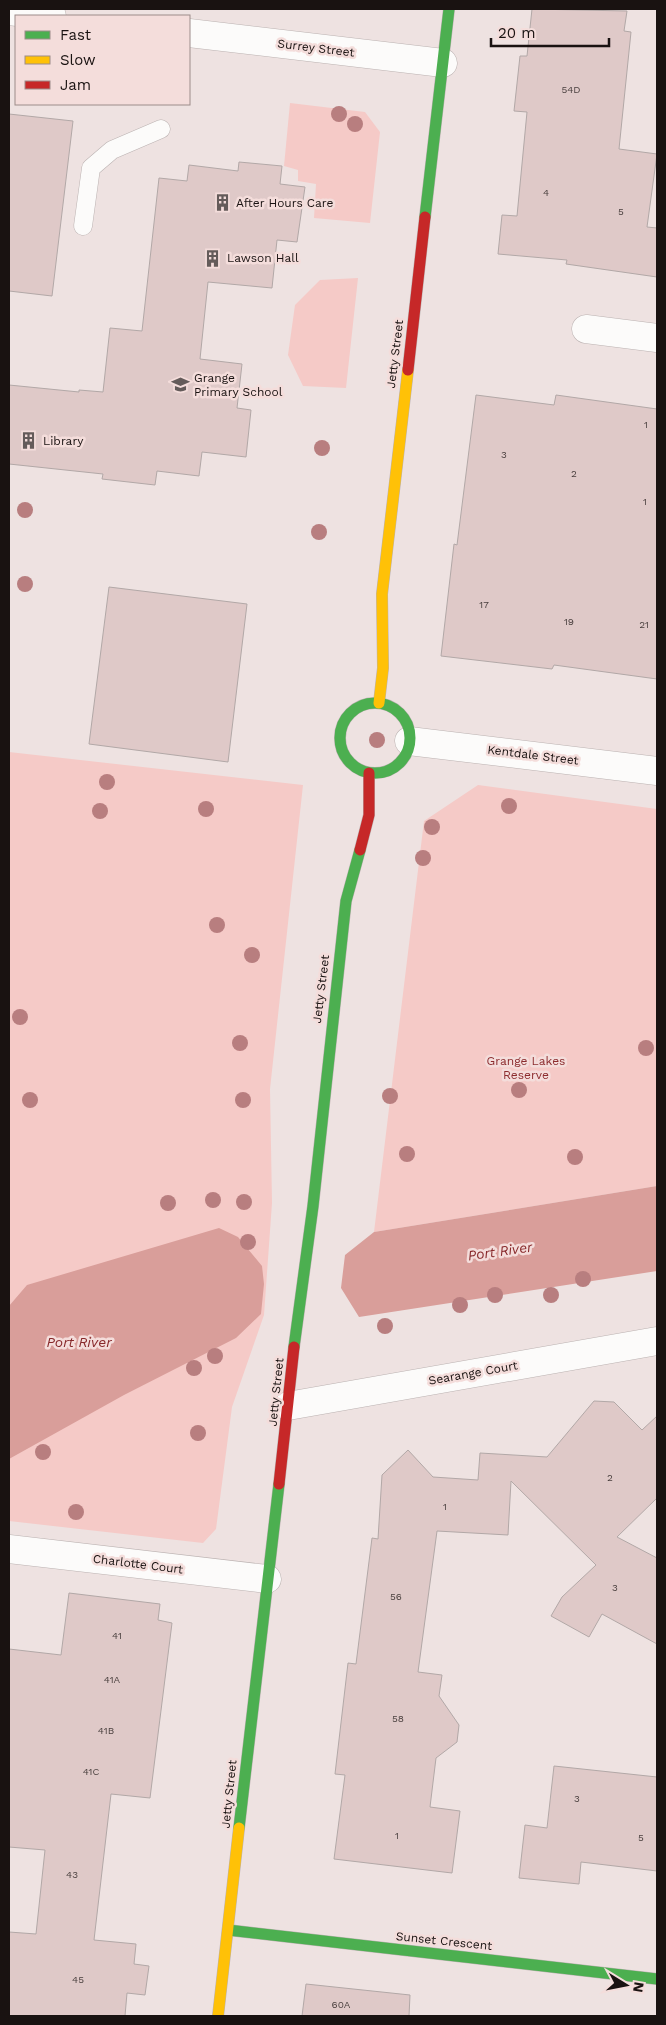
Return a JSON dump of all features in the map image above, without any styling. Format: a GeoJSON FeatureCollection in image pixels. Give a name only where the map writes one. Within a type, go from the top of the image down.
{"type":"FeatureCollection","features":[{"type":"Feature","properties":{"kind":"street","name":"Jetty Street"},"geometry":{"type":"LineString","coordinates":[[379,703],[383,668],[382,594],[449,9]]}},
{"type":"Feature","properties":{"kind":"street"},"geometry":{"type":"LineString","coordinates":[[9,11],[43,15]]}},
{"type":"Feature","properties":{"kind":"street","name":"Surrey Street"},"geometry":{"type":"LineString","coordinates":[[190,33],[442,63]]}},
{"type":"Feature","properties":{"kind":"street"},"geometry":{"type":"LineString","coordinates":[[586,329],[657,338]]}},
{"type":"Feature","properties":{"kind":"street"},"geometry":{"type":"LineString","coordinates":[[379,703],[398,712],[409,730],[410,741],[407,752],[392,769],[370,773],[358,769],[342,752],[341,728],[347,717],[356,709],[366,704],[379,703]]}},
{"type":"Feature","properties":{"kind":"street","name":"Kentdale Street"},"geometry":{"type":"LineString","coordinates":[[410,741],[657,771]]}},
{"type":"Feature","properties":{"kind":"street","name":"Jetty Street"},"geometry":{"type":"LineString","coordinates":[[218,2016],[267,1579],[313,1206],[330,1024],[345,910],[369,815],[370,773]]}},
{"type":"Feature","properties":{"kind":"street","name":"Searange Court"},"geometry":{"type":"LineString","coordinates":[[288,1406],[657,1341]]}},
{"type":"Feature","properties":{"kind":"street","name":"Charlotte Court"},"geometry":{"type":"LineString","coordinates":[[9,1549],[267,1579]]}},
{"type":"Feature","properties":{"kind":"street","name":"Sunset Crescent"},"geometry":{"type":"LineString","coordinates":[[228,1930],[657,1979]]}},
{"type":"Feature","properties":{"kind":"lane"},"geometry":{"type":"LineString","coordinates":[[83,226],[91,168],[112,150],[161,129]]}},
{"type":"Feature","properties":{"kind":"green space"},"geometry":{"type":"Polygon","coordinates":[[[290,103],[365,112],[380,132],[370,223],[314,218],[316,184],[298,181],[298,170],[284,166],[290,103]]]}},
{"type":"Feature","properties":{"kind":"green space"},"geometry":{"type":"Polygon","coordinates":[[[358,278],[346,388],[303,386],[288,355],[295,305],[320,280],[358,278]]]}},
{"type":"Feature","properties":{"kind":"green space"},"geometry":{"type":"Polygon","coordinates":[[[9,752],[303,785],[270,1089],[272,1203],[264,1315],[232,1407],[216,1529],[203,1543],[9,1521],[9,752]]]}},
{"type":"Feature","properties":{"kind":"green space","name":"Grange Lakes Reserve"},"geometry":{"type":"Polygon","coordinates":[[[478,785],[657,809],[657,1186],[374,1232],[424,821],[478,785]]]}},
{"type":"Feature","properties":{"kind":"water","name":"Port River"},"geometry":{"type":"Polygon","coordinates":[[[657,1186],[657,1271],[359,1317],[341,1288],[345,1255],[374,1232],[657,1186]]]}},
{"type":"Feature","properties":{"kind":"water","name":"Port River"},"geometry":{"type":"Polygon","coordinates":[[[219,1228],[238,1237],[262,1266],[264,1284],[261,1314],[236,1338],[124,1395],[9,1459],[9,1306],[27,1285],[219,1228]]]}},
{"type":"Feature","properties":{"kind":"building"},"geometry":{"type":"Polygon","coordinates":[[[532,9],[627,11],[624,31],[631,32],[619,149],[657,154],[647,227],[657,228],[657,277],[566,264],[567,260],[498,254],[502,215],[517,216],[527,112],[514,111],[520,56],[527,56],[532,9]]]}},
{"type":"Feature","properties":{"kind":"building"},"geometry":{"type":"Polygon","coordinates":[[[9,114],[73,121],[52,296],[9,291],[9,114]]]}},
{"type":"Feature","properties":{"kind":"building"},"geometry":{"type":"Polygon","coordinates":[[[239,162],[282,166],[280,184],[305,187],[297,242],[277,240],[272,288],[208,282],[200,359],[242,364],[237,408],[251,410],[246,457],[202,452],[199,476],[157,471],[155,485],[102,479],[103,474],[9,464],[9,385],[79,392],[79,390],[103,392],[110,328],[142,331],[159,178],[187,181],[189,165],[238,171],[239,162]]]}},
{"type":"Feature","properties":{"kind":"building"},"geometry":{"type":"Polygon","coordinates":[[[476,395],[554,405],[556,395],[657,409],[657,679],[554,665],[552,669],[441,656],[454,544],[457,545],[476,395]]]}},
{"type":"Feature","properties":{"kind":"building"},"geometry":{"type":"Polygon","coordinates":[[[109,587],[247,604],[228,762],[89,744],[109,587]]]}},
{"type":"Feature","properties":{"kind":"building"},"geometry":{"type":"Polygon","coordinates":[[[594,1401],[614,1402],[642,1430],[657,1416],[657,1498],[617,1537],[657,1558],[657,1644],[602,1614],[589,1637],[551,1616],[562,1597],[596,1565],[511,1481],[508,1535],[437,1531],[418,1672],[442,1675],[439,1696],[459,1725],[457,1742],[436,1758],[430,1807],[460,1811],[452,1873],[334,1859],[345,1775],[335,1774],[348,1663],[356,1664],[372,1538],[378,1539],[382,1475],[408,1450],[433,1477],[478,1480],[480,1453],[547,1457],[594,1401]]]}},
{"type":"Feature","properties":{"kind":"building"},"geometry":{"type":"Polygon","coordinates":[[[69,1593],[160,1604],[158,1620],[172,1623],[150,1798],[111,1794],[94,1940],[136,1944],[134,1964],[149,1966],[145,1995],[127,1993],[125,2016],[9,2016],[9,1932],[36,1934],[45,1850],[9,1847],[9,1649],[61,1655],[69,1593]]]}},
{"type":"Feature","properties":{"kind":"building"},"geometry":{"type":"Polygon","coordinates":[[[554,1766],[657,1777],[657,1871],[581,1862],[579,1884],[519,1878],[525,1825],[547,1828],[554,1766]]]}},
{"type":"Feature","properties":{"kind":"building"},"geometry":{"type":"Polygon","coordinates":[[[306,1984],[410,1995],[409,2016],[302,2016],[306,1984]]]}},
{"type":"Feature","properties":{"kind":"traffic: fast"},"geometry":{"type":"LineString","coordinates":[[425,217],[449,9]]}},
{"type":"Feature","properties":{"kind":"traffic: fast"},"geometry":{"type":"LineString","coordinates":[[375,703],[388,706],[400,713],[407,725],[410,738],[407,751],[400,763],[388,770],[375,773],[362,770],[350,763],[343,751],[340,738],[343,725],[350,713],[362,706],[375,703]]}},
{"type":"Feature","properties":{"kind":"traffic: fast"},"geometry":{"type":"LineString","coordinates":[[294,1347],[313,1206],[346,901],[360,850]]}},
{"type":"Feature","properties":{"kind":"traffic: fast"},"geometry":{"type":"LineString","coordinates":[[239,1828],[279,1484]]}},
{"type":"Feature","properties":{"kind":"traffic: fast"},"geometry":{"type":"LineString","coordinates":[[228,1930],[657,1979]]}},
{"type":"Feature","properties":{"kind":"traffic: slow"},"geometry":{"type":"LineString","coordinates":[[379,703],[383,668],[382,594],[408,370]]}},
{"type":"Feature","properties":{"kind":"traffic: slow"},"geometry":{"type":"LineString","coordinates":[[218,2016],[239,1828]]}},
{"type":"Feature","properties":{"kind":"traffic: jam"},"geometry":{"type":"LineString","coordinates":[[408,370],[425,217]]}},
{"type":"Feature","properties":{"kind":"traffic: jam"},"geometry":{"type":"LineString","coordinates":[[360,850],[369,815],[369,773]]}},
{"type":"Feature","properties":{"kind":"traffic: jam"},"geometry":{"type":"LineString","coordinates":[[279,1484],[294,1347]]}},
{"type":"Feature","properties":{"kind":"place","name":"After Hours Care"},"geometry":{"type":"Point","coordinates":[222,203]}},
{"type":"Feature","properties":{"kind":"place","name":"Lawson Hall"},"geometry":{"type":"Point","coordinates":[213,258]}},
{"type":"Feature","properties":{"kind":"place","name":"Grange Primary School"},"geometry":{"type":"Point","coordinates":[180,385]}},
{"type":"Feature","properties":{"kind":"place","name":"Library"},"geometry":{"type":"Point","coordinates":[29,441]}}]}
